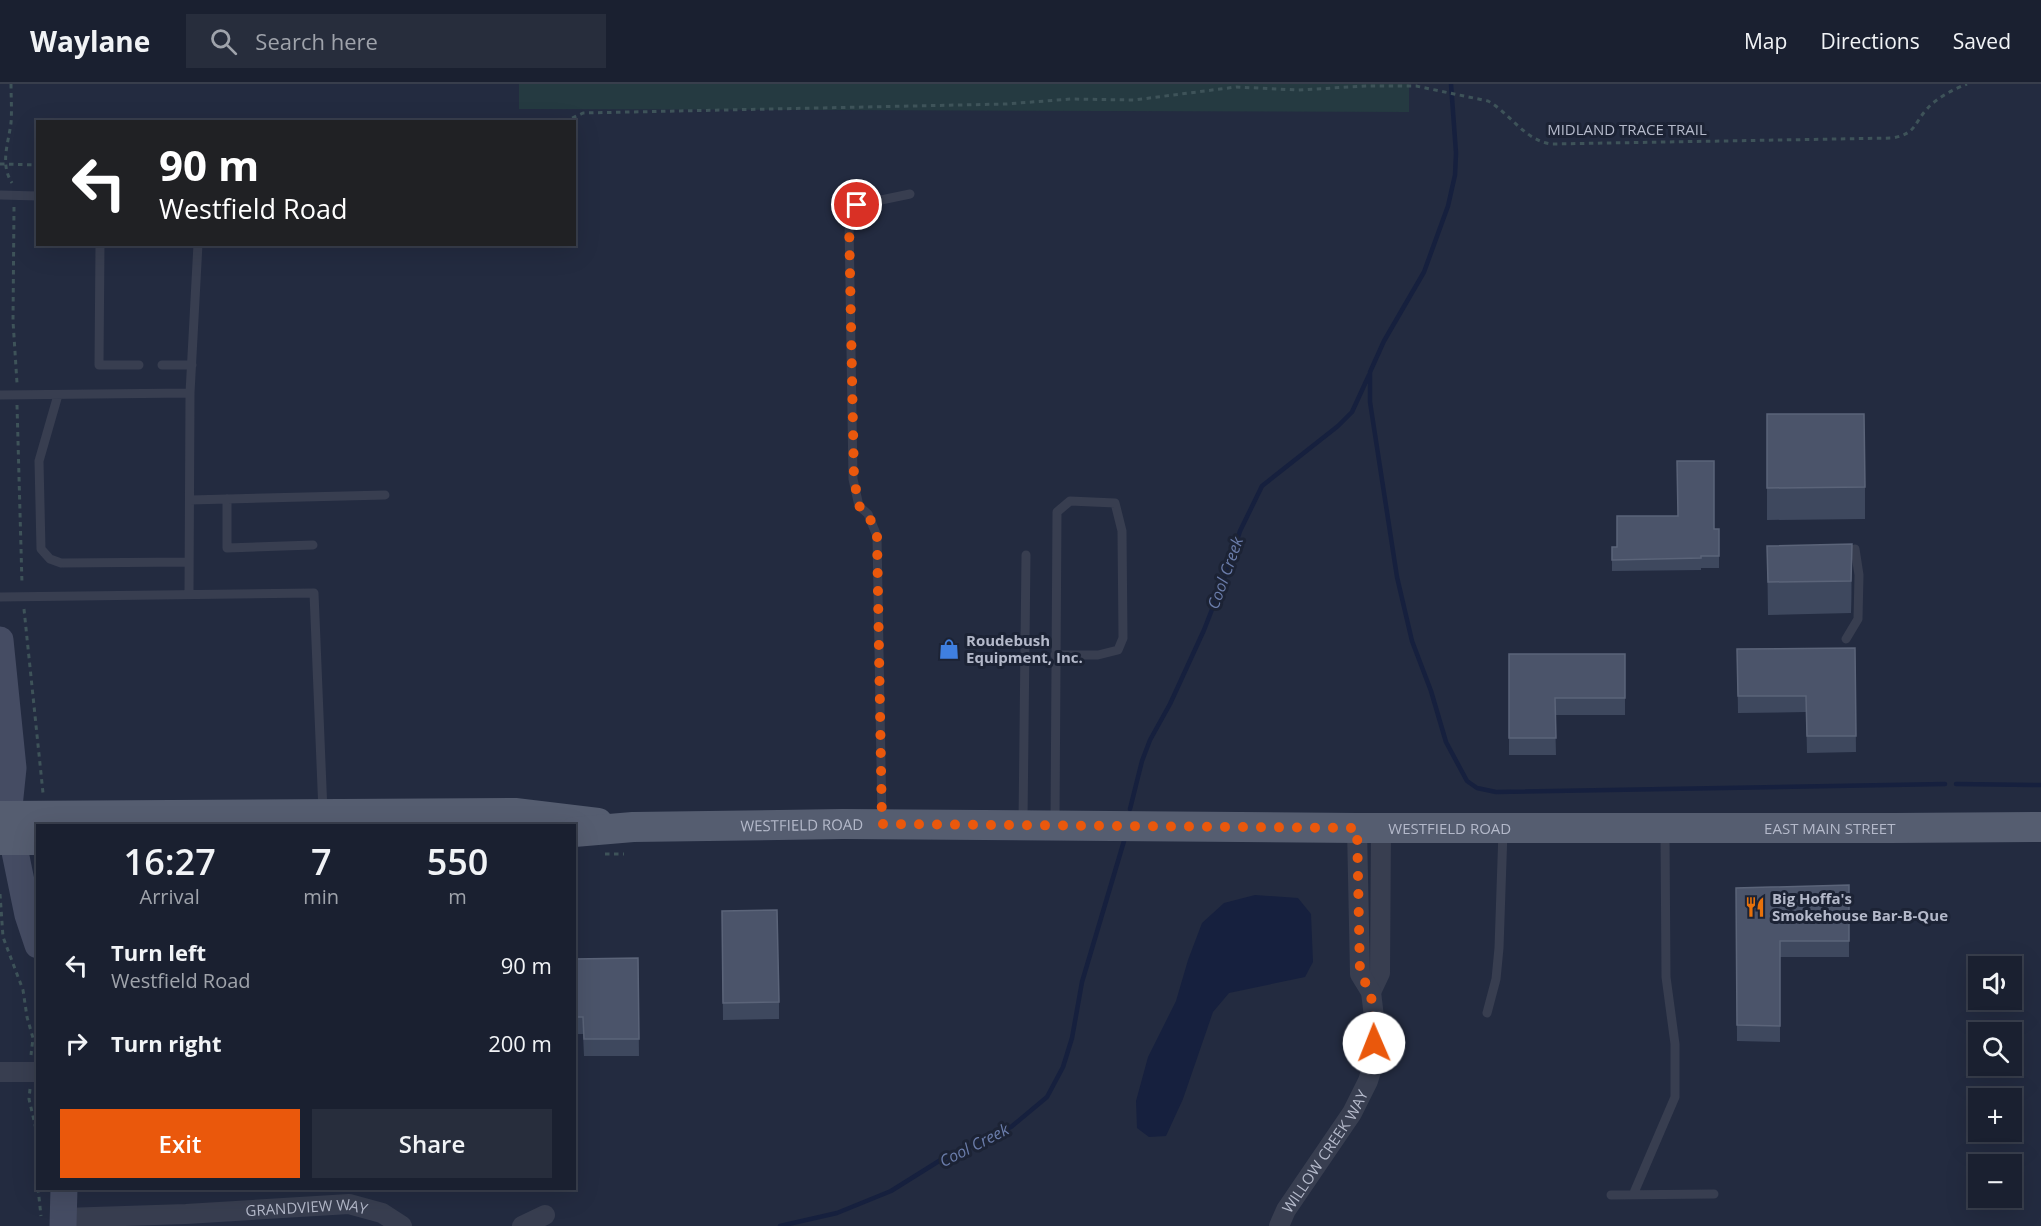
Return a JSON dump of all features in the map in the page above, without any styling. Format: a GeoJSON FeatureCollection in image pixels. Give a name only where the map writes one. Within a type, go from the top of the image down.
{"type":"FeatureCollection","features":[{"type":"Feature","properties":{"kind":"main road","name":"WESTFIELD ROAD"},"geometry":{"type":"LineString","coordinates":[[14,824],[323,814],[515,813],[633,827]]}},
{"type":"Feature","properties":{"kind":"main road","name":"WESTFIELD ROAD"},"geometry":{"type":"LineString","coordinates":[[576,832],[633,827],[882,824],[1617,828]]}},
{"type":"Feature","properties":{"kind":"main road","name":"EAST MAIN STREET"},"geometry":{"type":"LineString","coordinates":[[1617,828],[2041,826]]}},
{"type":"Feature","properties":{"kind":"street"},"geometry":{"type":"LineString","coordinates":[[0,640],[13,768],[14,824],[28,915],[36,939]]}},
{"type":"Feature","properties":{"kind":"street","name":"WILLOW CREEK WAY"},"geometry":{"type":"LineString","coordinates":[[1279,1226],[1286,1210],[1352,1113],[1368,1082],[1374,1061],[1375,1025],[1371,992],[1380,973],[1369,828]]}},
{"type":"Feature","properties":{"kind":"street"},"geometry":{"type":"LineString","coordinates":[[0,1072],[34,1072]]}},
{"type":"Feature","properties":{"kind":"street"},"geometry":{"type":"LineString","coordinates":[[56,1220],[64,1190]]}},
{"type":"Feature","properties":{"kind":"street","name":"GRANDVIEW WAY"},"geometry":{"type":"LineString","coordinates":[[56,1220],[186,1220],[349,1204],[382,1213],[402,1226]]}},
{"type":"Feature","properties":{"kind":"street"},"geometry":{"type":"LineString","coordinates":[[522,1226],[544,1215]]}},
{"type":"Feature","properties":{"kind":"lane"},"geometry":{"type":"LineString","coordinates":[[882,824],[877,536],[868,514],[859,506],[854,479],[849,221],[850,210],[857,205],[910,194]]}},
{"type":"Feature","properties":{"kind":"lane"},"geometry":{"type":"LineString","coordinates":[[0,195],[36,196]]}},
{"type":"Feature","properties":{"kind":"lane"},"geometry":{"type":"LineString","coordinates":[[100,246],[99,365],[140,365]]}},
{"type":"Feature","properties":{"kind":"lane"},"geometry":{"type":"LineString","coordinates":[[189,594],[190,393],[198,246]]}},
{"type":"Feature","properties":{"kind":"lane"},"geometry":{"type":"LineString","coordinates":[[162,365],[192,365]]}},
{"type":"Feature","properties":{"kind":"lane"},"geometry":{"type":"LineString","coordinates":[[0,395],[190,393]]}},
{"type":"Feature","properties":{"kind":"lane"},"geometry":{"type":"LineString","coordinates":[[58,395],[39,461],[41,549],[50,559],[61,563],[189,562]]}},
{"type":"Feature","properties":{"kind":"lane"},"geometry":{"type":"LineString","coordinates":[[190,500],[386,495]]}},
{"type":"Feature","properties":{"kind":"lane"},"geometry":{"type":"LineString","coordinates":[[227,499],[227,548],[313,545]]}},
{"type":"Feature","properties":{"kind":"lane"},"geometry":{"type":"LineString","coordinates":[[1055,655],[1098,655],[1118,650],[1123,638],[1122,531],[1115,503],[1070,501],[1057,512],[1055,655],[1055,825]]}},
{"type":"Feature","properties":{"kind":"lane"},"geometry":{"type":"LineString","coordinates":[[1846,639],[1858,619],[1859,575],[1855,549]]}},
{"type":"Feature","properties":{"kind":"lane"},"geometry":{"type":"LineString","coordinates":[[1023,824],[1026,555]]}},
{"type":"Feature","properties":{"kind":"lane"},"geometry":{"type":"LineString","coordinates":[[0,597],[314,592],[323,814]]}},
{"type":"Feature","properties":{"kind":"lane"},"geometry":{"type":"LineString","coordinates":[[1487,1013],[1496,979],[1499,948],[1503,827]]}},
{"type":"Feature","properties":{"kind":"lane"},"geometry":{"type":"LineString","coordinates":[[1632,1195],[1675,1096],[1675,1044],[1666,976],[1665,828]]}},
{"type":"Feature","properties":{"kind":"lane"},"geometry":{"type":"LineString","coordinates":[[1611,1195],[1714,1194]]}},
{"type":"Feature","properties":{"kind":"path"},"geometry":{"type":"LineString","coordinates":[[10,84],[11,123],[2,164],[5,174],[14,186],[15,195],[13,321],[21,576],[42,786],[14,824]]}},
{"type":"Feature","properties":{"kind":"path","name":"MIDLAND TRACE TRAIL"},"geometry":{"type":"LineString","coordinates":[[568,120],[583,113],[1006,104],[1071,99],[1134,100],[1236,87],[1298,90],[1416,86],[1488,101],[1532,136],[1541,142],[1551,144],[1893,138],[1905,136],[1913,130],[1927,108],[1967,84]]}},
{"type":"Feature","properties":{"kind":"path"},"geometry":{"type":"LineString","coordinates":[[2,164],[36,165]]}},
{"type":"Feature","properties":{"kind":"path"},"geometry":{"type":"LineString","coordinates":[[0,894],[3,937],[23,990],[33,1038],[34,1072],[29,1100],[36,1129]]}},
{"type":"Feature","properties":{"kind":"path"},"geometry":{"type":"LineString","coordinates":[[39,1190],[56,1220]]}},
{"type":"Feature","properties":{"kind":"shaded area"},"geometry":{"type":"Polygon","coordinates":[[[519,84],[1409,84],[1409,112],[519,109],[519,84]]]}},
{"type":"Feature","properties":{"kind":"water"},"geometry":{"type":"Polygon","coordinates":[[[1255,895],[1298,898],[1311,914],[1313,962],[1305,977],[1229,993],[1213,1012],[1183,1099],[1166,1136],[1149,1137],[1137,1128],[1136,1101],[1148,1057],[1176,1001],[1202,923],[1224,903],[1255,895]]]}},
{"type":"Feature","properties":{"kind":"building"},"geometry":{"type":"Polygon","coordinates":[[[1767,414],[1864,414],[1865,487],[1767,488],[1767,414]]]}},
{"type":"Feature","properties":{"kind":"building"},"geometry":{"type":"Polygon","coordinates":[[[1677,461],[1714,461],[1714,529],[1719,529],[1719,556],[1612,560],[1612,547],[1617,547],[1617,516],[1678,516],[1677,461]]]}},
{"type":"Feature","properties":{"kind":"building"},"geometry":{"type":"Polygon","coordinates":[[[1852,544],[1851,581],[1768,582],[1767,546],[1852,544]]]}},
{"type":"Feature","properties":{"kind":"building"},"geometry":{"type":"Polygon","coordinates":[[[1855,648],[1856,736],[1807,736],[1806,696],[1738,696],[1737,649],[1855,648]]]}},
{"type":"Feature","properties":{"kind":"building"},"geometry":{"type":"Polygon","coordinates":[[[1509,654],[1625,654],[1625,698],[1555,698],[1556,738],[1509,738],[1509,654]]]}},
{"type":"Feature","properties":{"kind":"building"},"geometry":{"type":"Polygon","coordinates":[[[1849,885],[1849,941],[1780,941],[1780,1026],[1737,1025],[1736,888],[1849,885]]]}},
{"type":"Feature","properties":{"kind":"building"},"geometry":{"type":"Polygon","coordinates":[[[777,910],[779,1002],[723,1003],[722,911],[777,910]]]}},
{"type":"Feature","properties":{"kind":"building"},"geometry":{"type":"Polygon","coordinates":[[[638,958],[639,1039],[584,1039],[583,1017],[576,1017],[576,959],[638,958]]]}},
{"type":"Feature","properties":{"kind":"waterway"},"geometry":{"type":"LineString","coordinates":[[1451,84],[1456,153],[1455,175],[1448,206],[1424,272],[1384,341],[1370,372],[1370,402],[1397,577],[1412,641],[1431,691],[1446,742],[1467,781],[1477,788],[1496,792],[1945,784]]}},
{"type":"Feature","properties":{"kind":"waterway","name":"Cool Creek"},"geometry":{"type":"LineString","coordinates":[[1130,809],[1142,761],[1150,740],[1170,704],[1204,630],[1240,531],[1262,486],[1338,426],[1352,412],[1369,375]]}},
{"type":"Feature","properties":{"kind":"waterway"},"geometry":{"type":"LineString","coordinates":[[1956,784],[2041,785]]}},
{"type":"Feature","properties":{"kind":"waterway","name":"Cool Creek"},"geometry":{"type":"LineString","coordinates":[[780,1226],[837,1213],[891,1191],[939,1161],[1011,1127],[1047,1097],[1063,1067],[1072,1038],[1082,982],[1124,841]]}},
{"type":"Feature","properties":{"kind":"place","name":"Roudebush Equipment, Inc."},"geometry":{"type":"Point","coordinates":[949,649]}},
{"type":"Feature","properties":{"kind":"place","name":"Big Hoffa's Smokehouse Bar-B-Que"},"geometry":{"type":"Point","coordinates":[1755,907]}},
{"type":"Feature","properties":{"kind":"route"},"geometry":{"type":"LineString","coordinates":[[857,205],[850,210],[849,221],[854,479],[859,506],[868,514],[877,536],[882,824],[1102,824],[1357,828],[1360,974],[1371,992],[1375,1025],[1374,1043]]}}]}
